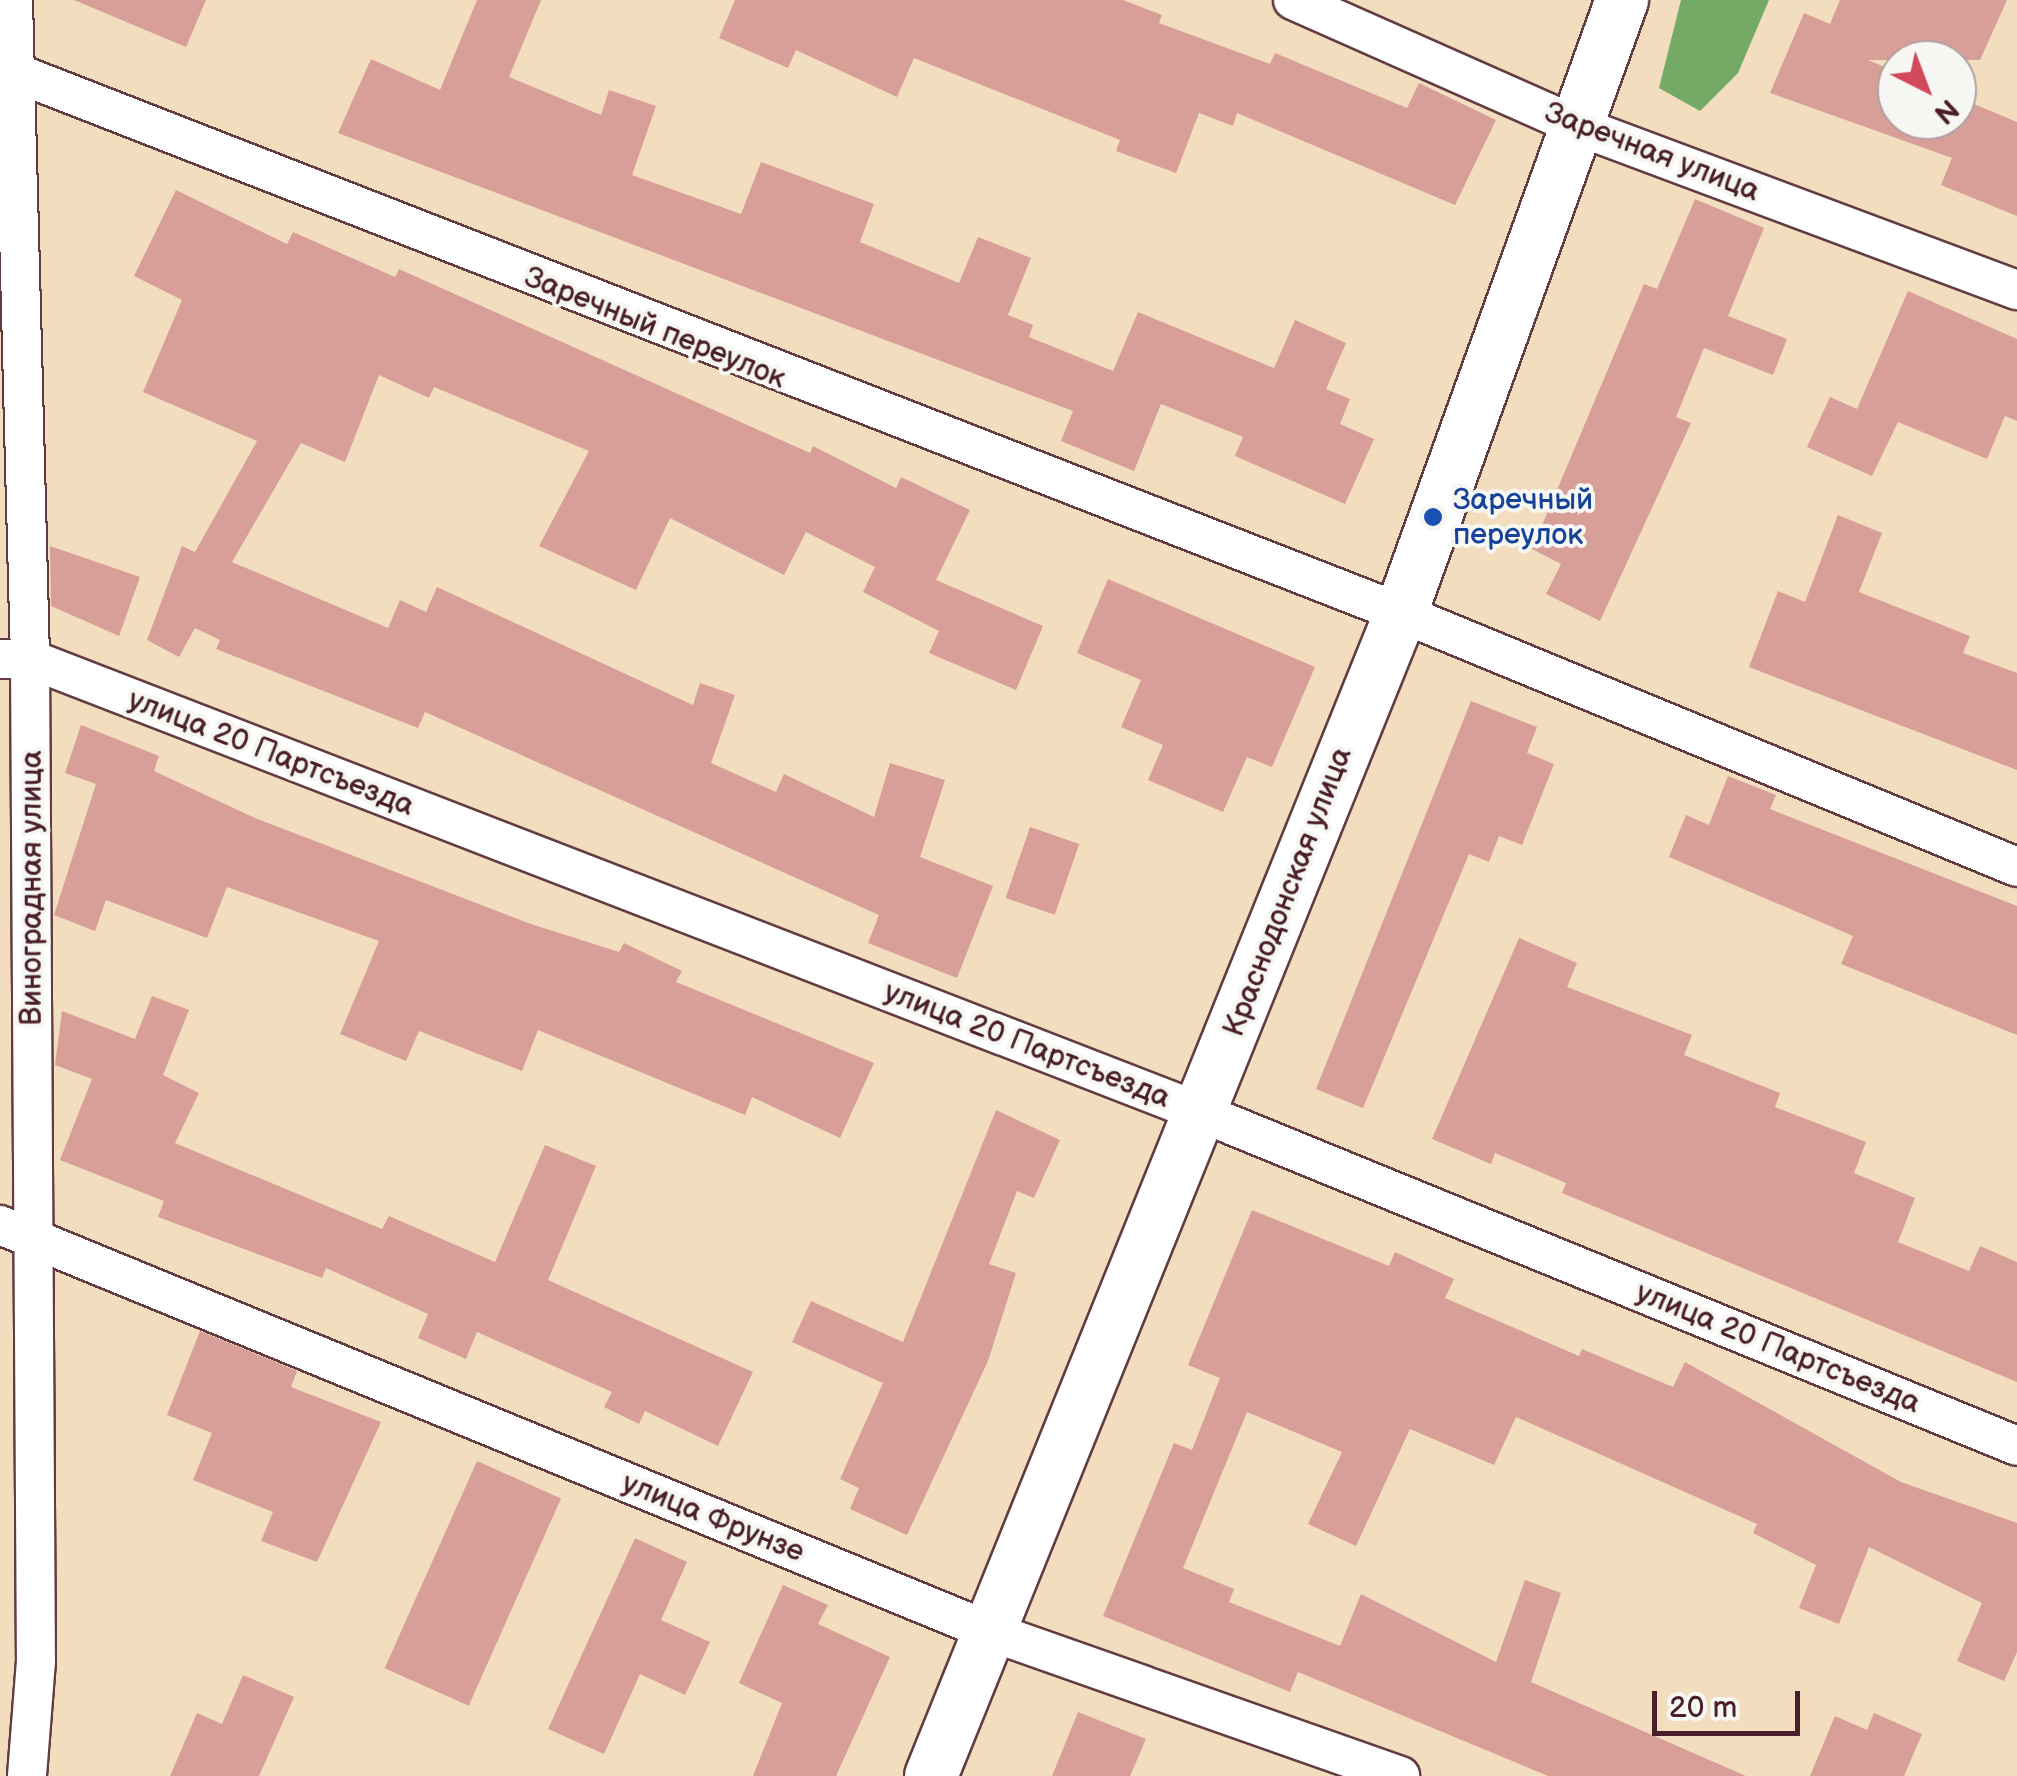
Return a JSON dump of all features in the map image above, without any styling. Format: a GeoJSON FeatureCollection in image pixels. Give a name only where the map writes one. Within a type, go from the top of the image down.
{"type":"FeatureCollection","features":[{"type":"Feature","properties":{"kind":"street","name":"Виноградная улица"},"geometry":{"type":"LineString","coordinates":[[13,0],[18,74],[8,251],[8,364],[15,659],[17,1233],[27,1776]]}},
{"type":"Feature","properties":{"kind":"street","name":"Заречная улица"},"geometry":{"type":"LineString","coordinates":[[1293,0],[1578,126],[2017,290]]}},
{"type":"Feature","properties":{"kind":"street","name":"Краснодонская улица"},"geometry":{"type":"LineString","coordinates":[[931,1776],[1401,613],[1622,0]]}},
{"type":"Feature","properties":{"kind":"street","name":"Заречный переулок"},"geometry":{"type":"LineString","coordinates":[[18,74],[1401,613],[2017,867]]}},
{"type":"Feature","properties":{"kind":"street","name":"улица 20 Партсъезда"},"geometry":{"type":"LineString","coordinates":[[15,659],[1202,1112],[2017,1446]]}},
{"type":"Feature","properties":{"kind":"street","name":"улица Фрунзе"},"geometry":{"type":"LineString","coordinates":[[17,1233],[989,1631],[1400,1776]]}},
{"type":"Feature","properties":{"kind":"green space"},"geometry":{"type":"Polygon","coordinates":[[[1681,0],[1769,0],[1738,73],[1700,111],[1659,88],[1681,0]]]}},
{"type":"Feature","properties":{"kind":"building"},"geometry":{"type":"Polygon","coordinates":[[[74,0],[206,0],[186,47],[74,0]]]}},
{"type":"Feature","properties":{"kind":"building"},"geometry":{"type":"Polygon","coordinates":[[[477,0],[541,0],[509,77],[601,115],[609,90],[656,106],[632,175],[741,214],[761,162],[874,204],[860,242],[959,283],[978,237],[1031,258],[1008,315],[1033,325],[1029,337],[1113,371],[1138,312],[1274,368],[1295,320],[1346,343],[1326,389],[1350,399],[1340,424],[1374,439],[1345,504],[1235,456],[1243,437],[1161,404],[1134,471],[1061,441],[1073,411],[338,133],[371,59],[440,90],[477,0]]]}},
{"type":"Feature","properties":{"kind":"building"},"geometry":{"type":"Polygon","coordinates":[[[735,0],[1123,0],[1162,15],[1159,23],[1270,64],[1275,53],[1407,108],[1419,83],[1496,120],[1455,205],[1237,113],[1233,126],[1199,113],[1176,173],[1116,151],[1120,140],[914,58],[897,97],[796,50],[788,68],[719,38],[735,0]]]}},
{"type":"Feature","properties":{"kind":"building"},"geometry":{"type":"Polygon","coordinates":[[[1840,0],[2007,0],[1980,60],[1977,40],[1877,40],[1877,60],[1868,60],[1877,64],[1877,131],[1770,93],[1804,13],[1830,24],[1840,0]]]}},
{"type":"Feature","properties":{"kind":"building"},"geometry":{"type":"Polygon","coordinates":[[[1977,105],[2017,122],[2017,216],[1941,185],[1952,158],[1902,140],[1977,140],[1977,105]]]}},
{"type":"Feature","properties":{"kind":"building"},"geometry":{"type":"Polygon","coordinates":[[[176,190],[287,244],[293,232],[395,277],[399,269],[810,453],[813,446],[896,488],[901,477],[970,510],[936,580],[1043,626],[1016,690],[929,653],[939,631],[863,592],[875,567],[806,532],[784,575],[670,518],[636,590],[539,546],[589,451],[434,387],[429,398],[379,375],[345,462],[301,443],[232,562],[388,628],[400,600],[426,612],[437,587],[693,705],[700,683],[735,695],[711,763],[776,792],[784,774],[874,817],[890,763],[945,780],[920,857],[993,886],[957,978],[868,943],[879,915],[425,712],[418,728],[216,649],[220,640],[195,628],[179,657],[147,640],[182,546],[195,552],[257,441],[143,392],[182,300],[134,276],[176,190]]]}},
{"type":"Feature","properties":{"kind":"building"},"geometry":{"type":"Polygon","coordinates":[[[1695,199],[1764,228],[1728,316],[1787,339],[1773,375],[1704,348],[1676,417],[1691,423],[1600,621],[1546,594],[1561,564],[1532,549],[1644,284],[1657,289],[1695,199]]]}},
{"type":"Feature","properties":{"kind":"building"},"geometry":{"type":"Polygon","coordinates":[[[1908,291],[2017,339],[2017,421],[2005,416],[1987,459],[1898,422],[1872,476],[1807,447],[1830,397],[1857,409],[1908,291]]]}},
{"type":"Feature","properties":{"kind":"building"},"geometry":{"type":"Polygon","coordinates":[[[1838,515],[1882,533],[1859,592],[1970,636],[1963,653],[2017,673],[2017,770],[1749,667],[1778,591],[1805,602],[1838,515]]]}},
{"type":"Feature","properties":{"kind":"building"},"geometry":{"type":"Polygon","coordinates":[[[50,546],[140,577],[119,636],[51,606],[50,546]]]}},
{"type":"Feature","properties":{"kind":"building"},"geometry":{"type":"Polygon","coordinates":[[[1108,579],[1315,667],[1272,767],[1247,757],[1223,812],[1148,780],[1163,745],[1121,727],[1141,680],[1077,653],[1108,579]]]}},
{"type":"Feature","properties":{"kind":"building"},"geometry":{"type":"Polygon","coordinates":[[[1471,701],[1537,727],[1527,753],[1554,764],[1522,845],[1499,836],[1489,862],[1469,854],[1363,1108],[1316,1089],[1471,701]]]}},
{"type":"Feature","properties":{"kind":"building"},"geometry":{"type":"Polygon","coordinates":[[[81,725],[159,756],[154,771],[255,818],[528,923],[619,952],[624,943],[682,971],[676,982],[874,1063],[840,1138],[752,1097],[745,1115],[538,1030],[522,1071],[419,1031],[406,1061],[340,1034],[379,941],[227,887],[207,938],[106,900],[95,931],[54,915],[96,784],[65,773],[81,725]]]}},
{"type":"Feature","properties":{"kind":"building"},"geometry":{"type":"Polygon","coordinates":[[[1728,776],[1776,795],[1770,809],[2017,906],[2017,1035],[1841,964],[1853,936],[1669,857],[1686,815],[1709,825],[1728,776]]]}},
{"type":"Feature","properties":{"kind":"building"},"geometry":{"type":"Polygon","coordinates":[[[1030,827],[1079,844],[1055,915],[1006,898],[1030,827]]]}},
{"type":"Feature","properties":{"kind":"building"},"geometry":{"type":"Polygon","coordinates":[[[1519,938],[1577,963],[1567,987],[1692,1035],[1684,1055],[1780,1093],[1775,1107],[1866,1142],[1854,1173],[1915,1198],[1898,1242],[1969,1271],[1980,1246],[2017,1262],[2017,1382],[1562,1193],[1566,1183],[1495,1153],[1491,1164],[1432,1139],[1519,938]]]}},
{"type":"Feature","properties":{"kind":"building"},"geometry":{"type":"Polygon","coordinates":[[[152,996],[189,1010],[163,1075],[199,1093],[175,1143],[382,1229],[389,1216],[495,1262],[545,1145],[596,1166],[548,1280],[753,1372],[718,1446],[645,1411],[639,1424],[604,1407],[612,1392],[477,1332],[466,1359],[418,1338],[428,1314],[326,1268],[322,1278],[158,1217],[164,1201],[60,1160],[92,1079],[55,1065],[62,1011],[135,1039],[152,996]]]}},
{"type":"Feature","properties":{"kind":"building"},"geometry":{"type":"Polygon","coordinates":[[[996,1110],[1060,1140],[1034,1198],[1017,1191],[989,1264],[1016,1273],[988,1361],[907,1535],[850,1509],[859,1488],[840,1479],[883,1383],[792,1342],[811,1301],[903,1342],[996,1110]]]}},
{"type":"Feature","properties":{"kind":"building"},"geometry":{"type":"Polygon","coordinates":[[[1252,1210],[1389,1266],[1395,1252],[1454,1279],[1445,1298],[1579,1356],[1582,1349],[1673,1387],[1685,1362],[1901,1482],[2017,1523],[2017,1652],[2004,1681],[1957,1661],[1982,1603],[1869,1547],[1839,1624],[1799,1608],[1816,1565],[1753,1533],[1757,1524],[1516,1417],[1494,1465],[1410,1429],[1356,1546],[1308,1524],[1342,1452],[1247,1412],[1183,1568],[1234,1589],[1229,1602],[1340,1646],[1361,1594],[1496,1662],[1525,1580],[1561,1593],[1531,1682],[1746,1776],[1548,1776],[1298,1672],[1290,1692],[1103,1616],[1174,1443],[1192,1450],[1220,1378],[1188,1365],[1252,1210]]]}},
{"type":"Feature","properties":{"kind":"building"},"geometry":{"type":"Polygon","coordinates":[[[200,1331],[297,1371],[291,1387],[381,1422],[317,1562],[261,1541],[273,1512],[193,1480],[212,1433],[167,1415],[200,1331]]]}},
{"type":"Feature","properties":{"kind":"building"},"geometry":{"type":"Polygon","coordinates":[[[477,1461],[561,1498],[469,1706],[385,1668],[477,1461]]]}},
{"type":"Feature","properties":{"kind":"building"},"geometry":{"type":"Polygon","coordinates":[[[635,1538],[687,1562],[661,1620],[710,1642],[685,1695],[640,1674],[604,1754],[548,1729],[635,1538]]]}},
{"type":"Feature","properties":{"kind":"building"},"geometry":{"type":"Polygon","coordinates":[[[783,1585],[828,1605],[818,1624],[890,1657],[836,1776],[753,1776],[782,1703],[739,1683],[783,1585]]]}},
{"type":"Feature","properties":{"kind":"building"},"geometry":{"type":"Polygon","coordinates":[[[243,1675],[294,1697],[259,1776],[170,1776],[197,1713],[222,1724],[243,1675]]]}},
{"type":"Feature","properties":{"kind":"building"},"geometry":{"type":"Polygon","coordinates":[[[1078,1712],[1146,1739],[1130,1776],[1052,1776],[1078,1712]]]}},
{"type":"Feature","properties":{"kind":"building"},"geometry":{"type":"Polygon","coordinates":[[[1874,1713],[1922,1734],[1904,1776],[1810,1776],[1835,1716],[1867,1730],[1874,1713]]]}},
{"type":"Feature","properties":{"kind":"place","name":"Заречный переулок"},"geometry":{"type":"Point","coordinates":[1433,517]}}]}
